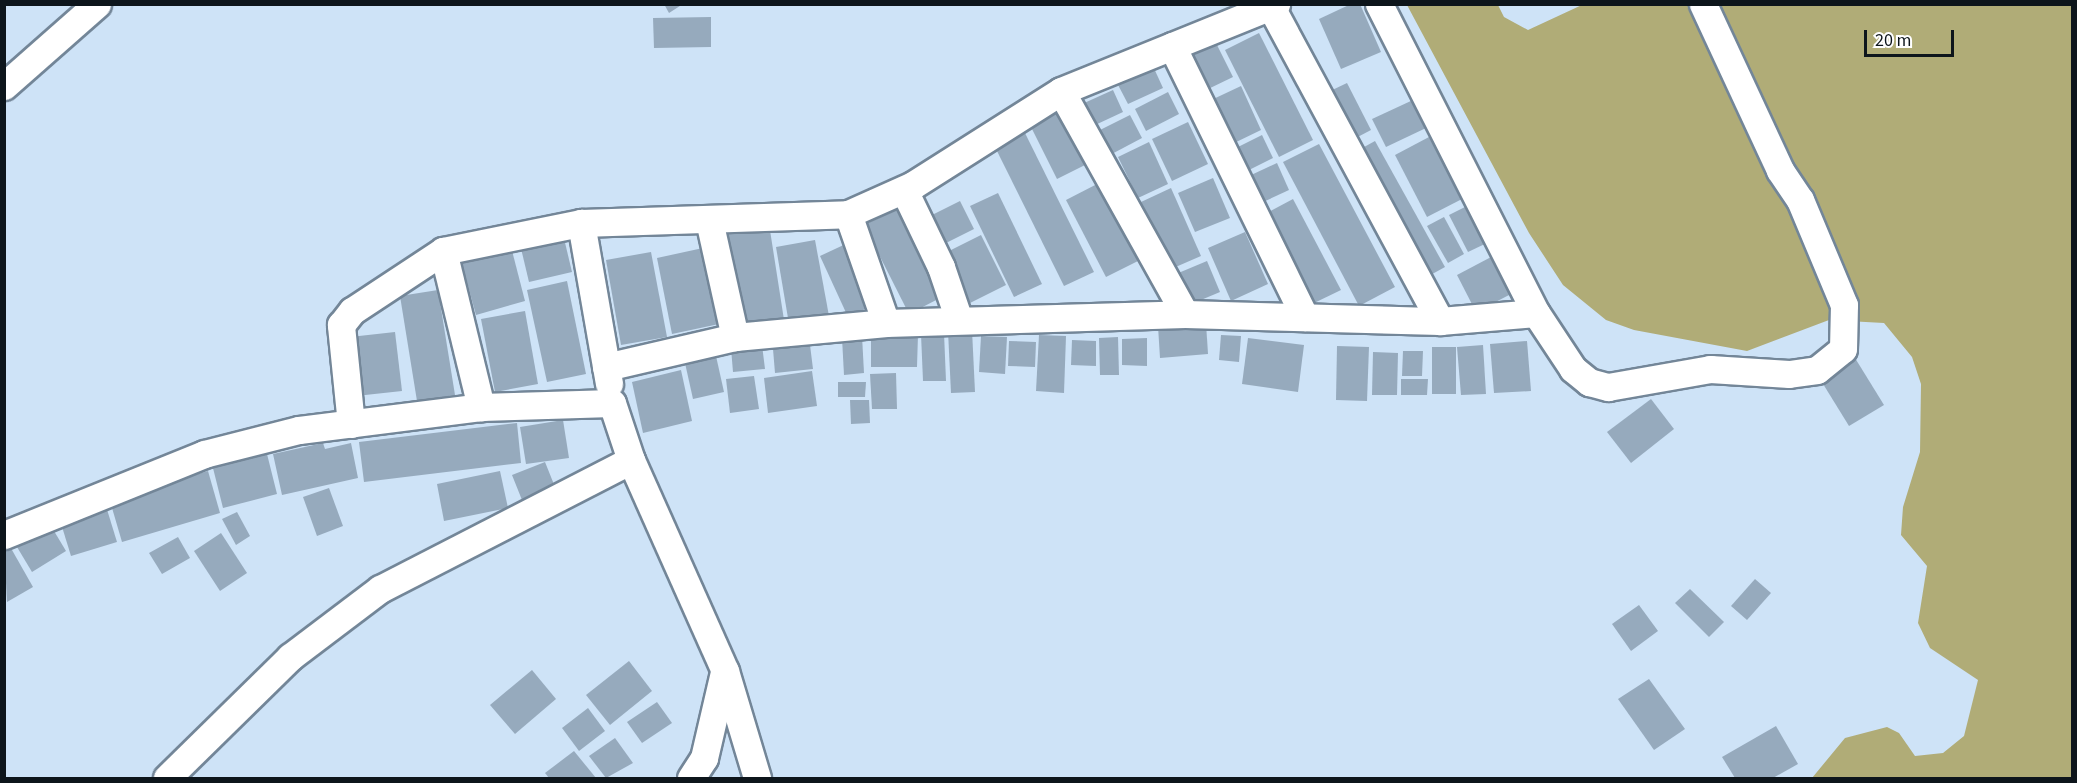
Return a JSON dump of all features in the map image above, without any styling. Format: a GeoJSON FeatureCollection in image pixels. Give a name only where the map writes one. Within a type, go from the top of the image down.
{"type":"FeatureCollection","features":[{"type":"Feature","properties":{"kind":"street"},"geometry":{"type":"LineString","coordinates":[[4,86],[96,4]]}},
{"type":"Feature","properties":{"kind":"street"},"geometry":{"type":"LineString","coordinates":[[1379,4],[1536,313],[1573,369],[1589,382],[1608,387],[1710,369],[1789,374],[1816,369],[1843,349],[1844,305],[1800,200],[1780,170],[1703,4]]}},
{"type":"Feature","properties":{"kind":"street"},"geometry":{"type":"LineString","coordinates":[[351,424],[341,325],[352,311],[443,251],[581,223],[848,214],[904,190],[1061,91],[1274,6],[1440,321]]}},
{"type":"Feature","properties":{"kind":"street"},"geometry":{"type":"LineString","coordinates":[[1172,46],[1305,316]]}},
{"type":"Feature","properties":{"kind":"street"},"geometry":{"type":"LineString","coordinates":[[1061,91],[1185,314]]}},
{"type":"Feature","properties":{"kind":"street"},"geometry":{"type":"LineString","coordinates":[[904,190],[941,267],[959,320]]}},
{"type":"Feature","properties":{"kind":"street"},"geometry":{"type":"LineString","coordinates":[[848,214],[886,323]]}},
{"type":"Feature","properties":{"kind":"street"},"geometry":{"type":"LineString","coordinates":[[709,220],[735,337]]}},
{"type":"Feature","properties":{"kind":"street"},"geometry":{"type":"LineString","coordinates":[[581,223],[612,403],[631,460],[725,671],[757,778]]}},
{"type":"Feature","properties":{"kind":"street"},"geometry":{"type":"LineString","coordinates":[[443,251],[481,407]]}},
{"type":"Feature","properties":{"kind":"street"},"geometry":{"type":"LineString","coordinates":[[606,367],[735,337],[886,323],[1185,314],[1440,321],[1536,313]]}},
{"type":"Feature","properties":{"kind":"street"},"geometry":{"type":"LineString","coordinates":[[4,535],[204,454],[299,430],[481,407],[612,403]]}},
{"type":"Feature","properties":{"kind":"street"},"geometry":{"type":"LineString","coordinates":[[167,778],[290,657],[380,589],[631,460]]}},
{"type":"Feature","properties":{"kind":"street"},"geometry":{"type":"LineString","coordinates":[[690,778],[704,758],[725,671]]}},
{"type":"Feature","properties":{"kind":"shaded area"},"geometry":{"type":"Polygon","coordinates":[[[1584,4],[2072,5],[2072,778],[1812,778],[1845,738],[1887,727],[1899,733],[1915,756],[1943,753],[1964,736],[1978,680],[1930,648],[1918,623],[1927,566],[1901,535],[1903,507],[1920,452],[1921,384],[1912,357],[1884,323],[1829,320],[1747,351],[1634,330],[1606,320],[1563,285],[1529,233],[1407,5],[1498,5],[1504,17],[1528,30],[1584,4]]]}},
{"type":"Feature","properties":{"kind":"building"},"geometry":{"type":"Polygon","coordinates":[[[664,4],[683,4],[669,13],[664,4]]]}},
{"type":"Feature","properties":{"kind":"building"},"geometry":{"type":"Polygon","coordinates":[[[1351,4],[1360,4],[1381,52],[1341,69],[1319,19],[1351,4]]]}},
{"type":"Feature","properties":{"kind":"building"},"geometry":{"type":"Polygon","coordinates":[[[711,17],[711,47],[654,48],[653,18],[711,17]]]}},
{"type":"Feature","properties":{"kind":"building"},"geometry":{"type":"Polygon","coordinates":[[[1259,33],[1313,140],[1279,157],[1225,50],[1259,33]]]}},
{"type":"Feature","properties":{"kind":"building"},"geometry":{"type":"Polygon","coordinates":[[[1215,41],[1233,77],[1204,91],[1186,55],[1215,41]]]}},
{"type":"Feature","properties":{"kind":"building"},"geometry":{"type":"Polygon","coordinates":[[[1152,64],[1163,88],[1128,104],[1116,81],[1152,64]]]}},
{"type":"Feature","properties":{"kind":"building"},"geometry":{"type":"Polygon","coordinates":[[[1347,83],[1371,130],[1350,141],[1326,93],[1347,83]]]}},
{"type":"Feature","properties":{"kind":"building"},"geometry":{"type":"Polygon","coordinates":[[[1241,86],[1261,130],[1228,146],[1207,102],[1241,86]]]}},
{"type":"Feature","properties":{"kind":"building"},"geometry":{"type":"Polygon","coordinates":[[[1113,90],[1123,112],[1093,126],[1082,104],[1113,90]]]}},
{"type":"Feature","properties":{"kind":"building"},"geometry":{"type":"Polygon","coordinates":[[[1168,92],[1179,114],[1146,131],[1135,109],[1168,92]]]}},
{"type":"Feature","properties":{"kind":"building"},"geometry":{"type":"Polygon","coordinates":[[[1413,100],[1426,128],[1386,147],[1372,119],[1413,100]]]}},
{"type":"Feature","properties":{"kind":"building"},"geometry":{"type":"Polygon","coordinates":[[[1057,109],[1085,165],[1057,179],[1029,123],[1057,109]]]}},
{"type":"Feature","properties":{"kind":"building"},"geometry":{"type":"Polygon","coordinates":[[[1130,115],[1142,138],[1108,156],[1096,132],[1130,115]]]}},
{"type":"Feature","properties":{"kind":"building"},"geometry":{"type":"Polygon","coordinates":[[[1188,122],[1208,164],[1172,181],[1152,139],[1188,122]]]}},
{"type":"Feature","properties":{"kind":"building"},"geometry":{"type":"Polygon","coordinates":[[[1023,129],[1094,272],[1064,286],[993,143],[1023,129]]]}},
{"type":"Feature","properties":{"kind":"building"},"geometry":{"type":"Polygon","coordinates":[[[1262,135],[1273,158],[1241,174],[1230,151],[1262,135]]]}},
{"type":"Feature","properties":{"kind":"building"},"geometry":{"type":"Polygon","coordinates":[[[1429,137],[1462,199],[1427,217],[1395,155],[1429,137]]]}},
{"type":"Feature","properties":{"kind":"building"},"geometry":{"type":"Polygon","coordinates":[[[1375,141],[1445,267],[1425,278],[1355,152],[1375,141]]]}},
{"type":"Feature","properties":{"kind":"building"},"geometry":{"type":"Polygon","coordinates":[[[1149,142],[1168,184],[1138,198],[1118,157],[1149,142]]]}},
{"type":"Feature","properties":{"kind":"building"},"geometry":{"type":"Polygon","coordinates":[[[1319,144],[1395,287],[1359,306],[1283,162],[1319,144]]]}},
{"type":"Feature","properties":{"kind":"building"},"geometry":{"type":"Polygon","coordinates":[[[1277,163],[1289,190],[1261,203],[1249,176],[1277,163]]]}},
{"type":"Feature","properties":{"kind":"building"},"geometry":{"type":"Polygon","coordinates":[[[1213,178],[1230,218],[1195,232],[1178,193],[1213,178]]]}},
{"type":"Feature","properties":{"kind":"building"},"geometry":{"type":"Polygon","coordinates":[[[1099,183],[1138,261],[1106,277],[1066,200],[1099,183]]]}},
{"type":"Feature","properties":{"kind":"building"},"geometry":{"type":"Polygon","coordinates":[[[1171,188],[1201,256],[1171,269],[1141,202],[1171,188]]]}},
{"type":"Feature","properties":{"kind":"building"},"geometry":{"type":"Polygon","coordinates":[[[998,193],[1042,284],[1014,297],[970,206],[998,193]]]}},
{"type":"Feature","properties":{"kind":"building"},"geometry":{"type":"Polygon","coordinates":[[[1293,199],[1341,290],[1310,305],[1263,215],[1293,199]]]}},
{"type":"Feature","properties":{"kind":"building"},"geometry":{"type":"Polygon","coordinates":[[[960,201],[974,229],[942,245],[928,217],[960,201]]]}},
{"type":"Feature","properties":{"kind":"building"},"geometry":{"type":"Polygon","coordinates":[[[1469,205],[1489,242],[1468,252],[1449,215],[1469,205]]]}},
{"type":"Feature","properties":{"kind":"building"},"geometry":{"type":"Polygon","coordinates":[[[900,208],[944,296],[909,314],[864,225],[900,208]]]}},
{"type":"Feature","properties":{"kind":"building"},"geometry":{"type":"Polygon","coordinates":[[[1444,217],[1464,254],[1448,263],[1427,226],[1444,217]]]}},
{"type":"Feature","properties":{"kind":"building"},"geometry":{"type":"Polygon","coordinates":[[[769,224],[784,320],[742,326],[728,231],[769,224]]]}},
{"type":"Feature","properties":{"kind":"building"},"geometry":{"type":"Polygon","coordinates":[[[562,230],[572,272],[529,282],[519,240],[562,230]]]}},
{"type":"Feature","properties":{"kind":"building"},"geometry":{"type":"Polygon","coordinates":[[[1245,232],[1268,284],[1231,301],[1208,248],[1245,232]]]}},
{"type":"Feature","properties":{"kind":"building"},"geometry":{"type":"Polygon","coordinates":[[[981,235],[1006,285],[968,304],[943,254],[981,235]]]}},
{"type":"Feature","properties":{"kind":"building"},"geometry":{"type":"Polygon","coordinates":[[[509,239],[525,301],[476,315],[459,253],[509,239]]]}},
{"type":"Feature","properties":{"kind":"building"},"geometry":{"type":"Polygon","coordinates":[[[815,240],[829,316],[789,324],[776,247],[815,240]]]}},
{"type":"Feature","properties":{"kind":"building"},"geometry":{"type":"Polygon","coordinates":[[[850,242],[878,303],[848,317],[820,256],[850,242]]]}},
{"type":"Feature","properties":{"kind":"building"},"geometry":{"type":"Polygon","coordinates":[[[703,248],[719,324],[672,334],[657,258],[703,248]]]}},
{"type":"Feature","properties":{"kind":"building"},"geometry":{"type":"Polygon","coordinates":[[[651,252],[667,337],[621,345],[606,260],[651,252]]]}},
{"type":"Feature","properties":{"kind":"building"},"geometry":{"type":"Polygon","coordinates":[[[1493,256],[1513,293],[1476,312],[1457,275],[1493,256]]]}},
{"type":"Feature","properties":{"kind":"building"},"geometry":{"type":"Polygon","coordinates":[[[1207,261],[1220,292],[1189,305],[1176,274],[1207,261]]]}},
{"type":"Feature","properties":{"kind":"building"},"geometry":{"type":"Polygon","coordinates":[[[567,281],[586,374],[547,382],[527,290],[567,281]]]}},
{"type":"Feature","properties":{"kind":"building"},"geometry":{"type":"Polygon","coordinates":[[[438,290],[455,395],[417,401],[400,296],[438,290]]]}},
{"type":"Feature","properties":{"kind":"building"},"geometry":{"type":"Polygon","coordinates":[[[525,311],[538,384],[495,392],[481,319],[525,311]]]}},
{"type":"Feature","properties":{"kind":"building"},"geometry":{"type":"Polygon","coordinates":[[[1206,323],[1208,354],[1160,358],[1158,326],[1206,323]]]}},
{"type":"Feature","properties":{"kind":"building"},"geometry":{"type":"Polygon","coordinates":[[[972,330],[975,392],[951,393],[948,331],[972,330]]]}},
{"type":"Feature","properties":{"kind":"building"},"geometry":{"type":"Polygon","coordinates":[[[395,332],[402,391],[356,396],[350,337],[395,332]]]}},
{"type":"Feature","properties":{"kind":"building"},"geometry":{"type":"Polygon","coordinates":[[[944,333],[946,381],[923,381],[921,334],[944,333]]]}},
{"type":"Feature","properties":{"kind":"building"},"geometry":{"type":"Polygon","coordinates":[[[871,334],[918,334],[917,367],[871,367],[871,334]]]}},
{"type":"Feature","properties":{"kind":"building"},"geometry":{"type":"Polygon","coordinates":[[[1039,335],[1066,336],[1064,393],[1036,391],[1039,335]]]}},
{"type":"Feature","properties":{"kind":"building"},"geometry":{"type":"Polygon","coordinates":[[[1221,335],[1241,336],[1239,362],[1219,360],[1221,335]]]}},
{"type":"Feature","properties":{"kind":"building"},"geometry":{"type":"Polygon","coordinates":[[[862,336],[864,373],[844,375],[842,338],[862,336]]]}},
{"type":"Feature","properties":{"kind":"building"},"geometry":{"type":"Polygon","coordinates":[[[981,336],[1007,337],[1005,374],[979,372],[981,336]]]}},
{"type":"Feature","properties":{"kind":"building"},"geometry":{"type":"Polygon","coordinates":[[[1118,337],[1119,375],[1100,375],[1099,338],[1118,337]]]}},
{"type":"Feature","properties":{"kind":"building"},"geometry":{"type":"Polygon","coordinates":[[[1147,338],[1147,366],[1122,365],[1122,339],[1147,338]]]}},
{"type":"Feature","properties":{"kind":"building"},"geometry":{"type":"Polygon","coordinates":[[[1248,338],[1304,345],[1298,392],[1242,384],[1248,338]]]}},
{"type":"Feature","properties":{"kind":"building"},"geometry":{"type":"Polygon","coordinates":[[[1072,340],[1096,341],[1096,366],[1071,365],[1072,340]]]}},
{"type":"Feature","properties":{"kind":"building"},"geometry":{"type":"Polygon","coordinates":[[[1009,341],[1036,342],[1035,367],[1008,366],[1009,341]]]}},
{"type":"Feature","properties":{"kind":"building"},"geometry":{"type":"Polygon","coordinates":[[[1527,341],[1531,391],[1494,393],[1490,344],[1527,341]]]}},
{"type":"Feature","properties":{"kind":"building"},"geometry":{"type":"Polygon","coordinates":[[[762,345],[765,369],[733,372],[731,348],[762,345]]]}},
{"type":"Feature","properties":{"kind":"building"},"geometry":{"type":"Polygon","coordinates":[[[810,345],[813,369],[775,373],[773,349],[810,345]]]}},
{"type":"Feature","properties":{"kind":"building"},"geometry":{"type":"Polygon","coordinates":[[[1483,345],[1486,394],[1461,395],[1457,347],[1483,345]]]}},
{"type":"Feature","properties":{"kind":"building"},"geometry":{"type":"Polygon","coordinates":[[[1337,346],[1369,347],[1367,401],[1336,400],[1337,346]]]}},
{"type":"Feature","properties":{"kind":"building"},"geometry":{"type":"Polygon","coordinates":[[[1432,347],[1456,347],[1456,394],[1432,394],[1432,347]]]}},
{"type":"Feature","properties":{"kind":"building"},"geometry":{"type":"Polygon","coordinates":[[[1403,351],[1423,351],[1422,376],[1402,376],[1403,351]]]}},
{"type":"Feature","properties":{"kind":"building"},"geometry":{"type":"Polygon","coordinates":[[[1373,352],[1398,353],[1397,395],[1372,395],[1373,352]]]}},
{"type":"Feature","properties":{"kind":"building"},"geometry":{"type":"Polygon","coordinates":[[[716,356],[724,392],[693,399],[685,363],[716,356]]]}},
{"type":"Feature","properties":{"kind":"building"},"geometry":{"type":"Polygon","coordinates":[[[1855,358],[1884,405],[1849,426],[1820,379],[1855,358]]]}},
{"type":"Feature","properties":{"kind":"building"},"geometry":{"type":"Polygon","coordinates":[[[681,370],[692,421],[643,433],[632,382],[681,370]]]}},
{"type":"Feature","properties":{"kind":"building"},"geometry":{"type":"Polygon","coordinates":[[[812,371],[817,406],[768,413],[764,378],[812,371]]]}},
{"type":"Feature","properties":{"kind":"building"},"geometry":{"type":"Polygon","coordinates":[[[896,373],[897,409],[872,409],[870,374],[896,373]]]}},
{"type":"Feature","properties":{"kind":"building"},"geometry":{"type":"Polygon","coordinates":[[[754,376],[759,409],[730,413],[726,379],[754,376]]]}},
{"type":"Feature","properties":{"kind":"building"},"geometry":{"type":"Polygon","coordinates":[[[1401,379],[1428,379],[1427,395],[1401,395],[1401,379]]]}},
{"type":"Feature","properties":{"kind":"building"},"geometry":{"type":"Polygon","coordinates":[[[838,382],[866,382],[865,397],[838,397],[838,382]]]}},
{"type":"Feature","properties":{"kind":"building"},"geometry":{"type":"Polygon","coordinates":[[[1651,399],[1674,429],[1631,463],[1607,432],[1651,399]]]}},
{"type":"Feature","properties":{"kind":"building"},"geometry":{"type":"Polygon","coordinates":[[[850,400],[869,400],[870,423],[851,424],[850,400]]]}},
{"type":"Feature","properties":{"kind":"building"},"geometry":{"type":"Polygon","coordinates":[[[563,420],[569,458],[526,464],[520,427],[563,420]]]}},
{"type":"Feature","properties":{"kind":"building"},"geometry":{"type":"Polygon","coordinates":[[[517,423],[521,463],[364,482],[359,442],[517,423]]]}},
{"type":"Feature","properties":{"kind":"building"},"geometry":{"type":"Polygon","coordinates":[[[323,443],[325,449],[351,443],[358,478],[282,495],[273,454],[323,443]]]}},
{"type":"Feature","properties":{"kind":"building"},"geometry":{"type":"Polygon","coordinates":[[[267,454],[277,494],[223,508],[213,468],[267,454]]]}},
{"type":"Feature","properties":{"kind":"building"},"geometry":{"type":"Polygon","coordinates":[[[545,462],[555,487],[522,500],[512,475],[545,462]]]}},
{"type":"Feature","properties":{"kind":"building"},"geometry":{"type":"Polygon","coordinates":[[[208,471],[220,513],[122,542],[110,501],[208,471]]]}},
{"type":"Feature","properties":{"kind":"building"},"geometry":{"type":"Polygon","coordinates":[[[500,471],[508,508],[444,521],[437,484],[500,471]]]}},
{"type":"Feature","properties":{"kind":"building"},"geometry":{"type":"Polygon","coordinates":[[[329,488],[343,526],[317,536],[303,497],[329,488]]]}},
{"type":"Feature","properties":{"kind":"building"},"geometry":{"type":"Polygon","coordinates":[[[105,503],[117,542],[71,556],[59,517],[105,503]]]}},
{"type":"Feature","properties":{"kind":"building"},"geometry":{"type":"Polygon","coordinates":[[[237,512],[250,536],[236,545],[222,519],[237,512]]]}},
{"type":"Feature","properties":{"kind":"building"},"geometry":{"type":"Polygon","coordinates":[[[51,526],[66,551],[32,572],[17,547],[51,526]]]}},
{"type":"Feature","properties":{"kind":"building"},"geometry":{"type":"Polygon","coordinates":[[[221,533],[247,573],[220,591],[194,551],[221,533]]]}},
{"type":"Feature","properties":{"kind":"building"},"geometry":{"type":"Polygon","coordinates":[[[178,537],[190,558],[162,574],[149,553],[178,537]]]}},
{"type":"Feature","properties":{"kind":"building"},"geometry":{"type":"Polygon","coordinates":[[[8,543],[33,587],[7,602],[4,545],[8,543]]]}},
{"type":"Feature","properties":{"kind":"building"},"geometry":{"type":"Polygon","coordinates":[[[1755,579],[1771,593],[1747,620],[1731,606],[1755,579]]]}},
{"type":"Feature","properties":{"kind":"building"},"geometry":{"type":"Polygon","coordinates":[[[1690,589],[1724,622],[1709,637],[1675,603],[1690,589]]]}},
{"type":"Feature","properties":{"kind":"building"},"geometry":{"type":"Polygon","coordinates":[[[1639,605],[1658,631],[1631,651],[1612,624],[1639,605]]]}},
{"type":"Feature","properties":{"kind":"building"},"geometry":{"type":"Polygon","coordinates":[[[629,661],[652,691],[610,725],[586,695],[629,661]]]}},
{"type":"Feature","properties":{"kind":"building"},"geometry":{"type":"Polygon","coordinates":[[[532,670],[556,699],[515,734],[490,705],[532,670]]]}},
{"type":"Feature","properties":{"kind":"building"},"geometry":{"type":"Polygon","coordinates":[[[1649,679],[1685,729],[1654,750],[1618,699],[1649,679]]]}},
{"type":"Feature","properties":{"kind":"building"},"geometry":{"type":"Polygon","coordinates":[[[657,702],[672,723],[642,743],[627,722],[657,702]]]}},
{"type":"Feature","properties":{"kind":"building"},"geometry":{"type":"Polygon","coordinates":[[[588,708],[605,731],[579,751],[562,728],[588,708]]]}},
{"type":"Feature","properties":{"kind":"building"},"geometry":{"type":"Polygon","coordinates":[[[1776,726],[1798,764],[1773,778],[1735,778],[1722,757],[1776,726]]]}},
{"type":"Feature","properties":{"kind":"building"},"geometry":{"type":"Polygon","coordinates":[[[615,738],[633,763],[606,778],[589,756],[615,738]]]}},
{"type":"Feature","properties":{"kind":"building"},"geometry":{"type":"Polygon","coordinates":[[[574,751],[596,778],[549,778],[545,773],[574,751]]]}}]}
